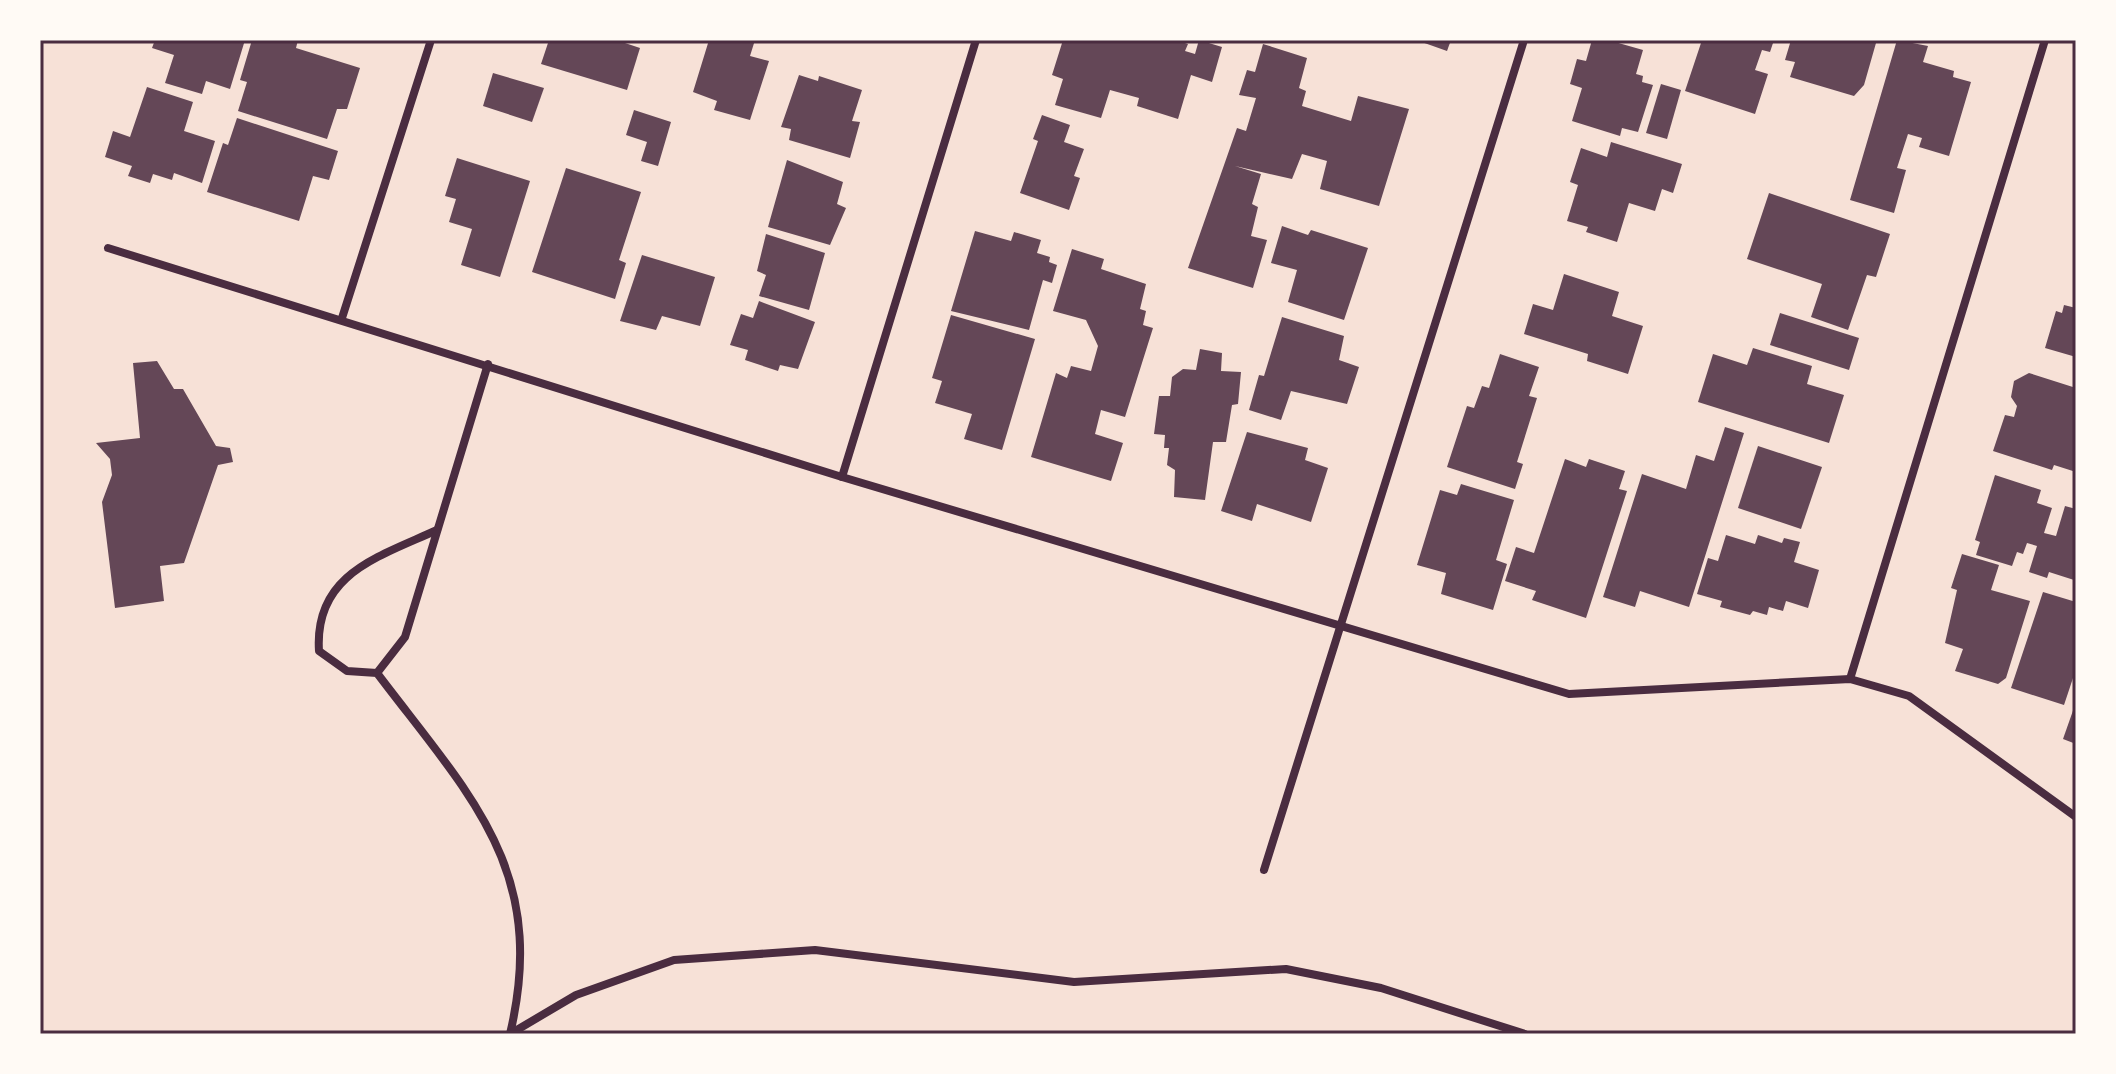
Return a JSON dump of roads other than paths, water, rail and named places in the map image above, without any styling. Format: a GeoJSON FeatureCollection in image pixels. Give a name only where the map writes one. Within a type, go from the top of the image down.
{"type":"FeatureCollection","features":[{"type":"Feature","properties":{"kind":"street"},"geometry":{"type":"LineString","coordinates":[[342,318],[431,40]]}},
{"type":"Feature","properties":{"kind":"street"},"geometry":{"type":"LineString","coordinates":[[842,477],[976,40]]}},
{"type":"Feature","properties":{"kind":"street"},"geometry":{"type":"LineString","coordinates":[[1264,870],[1524,40]]}},
{"type":"Feature","properties":{"kind":"street"},"geometry":{"type":"LineString","coordinates":[[1850,679],[2045,40]]}},
{"type":"Feature","properties":{"kind":"street"},"geometry":{"type":"LineString","coordinates":[[108,248],[342,318],[842,477],[1569,694],[1850,679],[1909,696],[2076,817]]}},
{"type":"Feature","properties":{"kind":"street"},"geometry":{"type":"LineString","coordinates":[[377,673],[405,637],[488,364]]}},
{"type":"Feature","properties":{"kind":"street"},"geometry":{"type":"LineString","coordinates":[[437,530],[366,563],[337,587],[318,622],[319,651],[347,671],[377,673],[455,770],[501,856],[516,896],[522,940],[521,984],[510,1034]]}},
{"type":"Feature","properties":{"kind":"street"},"geometry":{"type":"LineString","coordinates":[[510,1034],[576,995],[674,960],[815,950],[1074,982],[1286,969],[1381,988],[1525,1034]]}}]}
